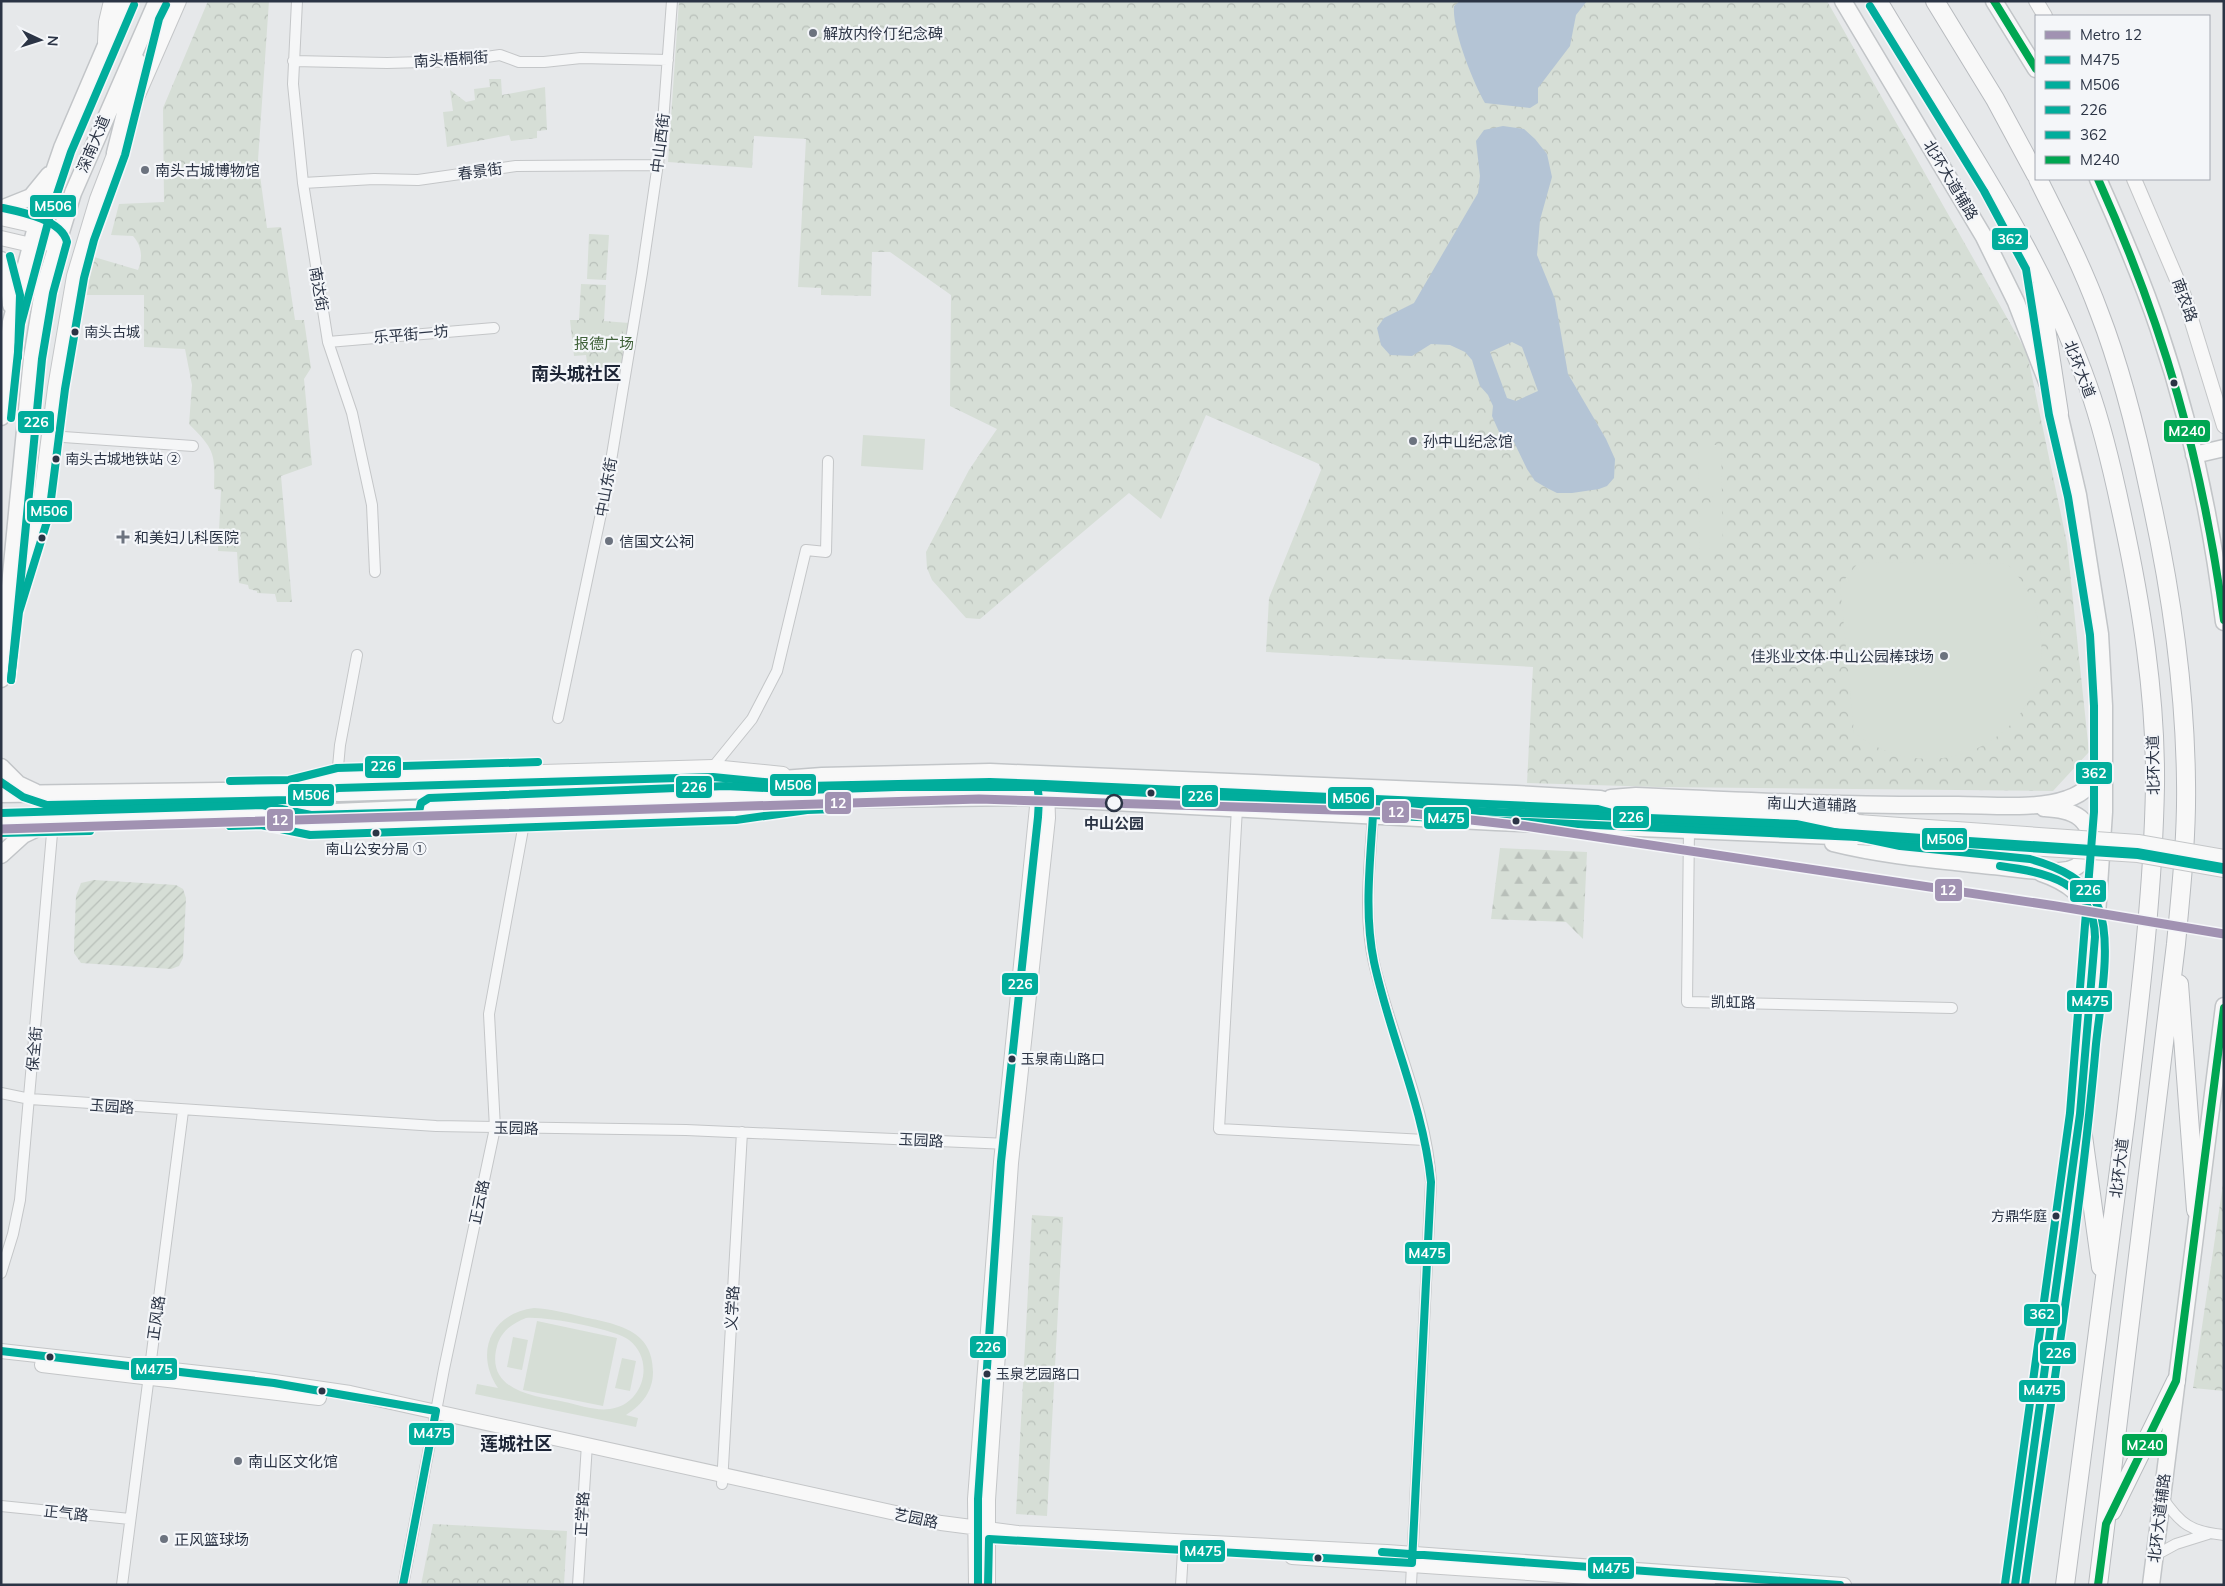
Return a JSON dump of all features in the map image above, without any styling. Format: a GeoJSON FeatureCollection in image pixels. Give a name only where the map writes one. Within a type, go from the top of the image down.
{"type":"FeatureCollection","features":[{"type":"Feature","properties":{"kind":"highway","name":"北环大道"},"geometry":{"type":"LineString","coordinates":[[1878,1],[1993,186],[2036,266],[2088,387],[2113,472],[2143,628],[2152,712],[2154,800],[2146,948],[2104,1293],[2065,1585]]}},
{"type":"Feature","properties":{"kind":"highway"},"geometry":{"type":"LineString","coordinates":[[1935,1],[1995,99],[2035,173]]}},
{"type":"Feature","properties":{"kind":"highway","name":"北环大道"},"geometry":{"type":"LineString","coordinates":[[2038,180],[2073,249],[2100,313],[2122,379],[2160,537],[2174,622],[2184,719],[2186,784],[2183,872],[2176,944],[2098,1585]]}},
{"type":"Feature","properties":{"kind":"highway"},"geometry":{"type":"LineString","coordinates":[[2036,266],[2059,413]]}},
{"type":"Feature","properties":{"kind":"highway"},"geometry":{"type":"LineString","coordinates":[[2176,944],[2196,1210]]}},
{"type":"Feature","properties":{"kind":"highway"},"geometry":{"type":"LineString","coordinates":[[2080,1114],[2104,1293]]}},
{"type":"Feature","properties":{"kind":"highway"},"geometry":{"type":"LineString","coordinates":[[2102,1585],[2106,1524],[2176,1381]]}},
{"type":"Feature","properties":{"kind":"main road","name":"深南大道"},"geometry":{"type":"LineString","coordinates":[[1,417],[12,322],[36,226],[62,148],[125,1]]}},
{"type":"Feature","properties":{"kind":"main road","name":"北环大道辅路"},"geometry":{"type":"LineString","coordinates":[[1843,1],[1984,237],[2016,302],[2059,413],[2078,495],[2100,634],[2104,706],[2102,868],[2080,1114],[2016,1585]]}},
{"type":"Feature","properties":{"kind":"main road"},"geometry":{"type":"LineString","coordinates":[[1994,1],[2035,67]]}},
{"type":"Feature","properties":{"kind":"main road","name":"深南大道"},"geometry":{"type":"LineString","coordinates":[[1,680],[32,358],[43,291],[57,242],[90,150],[154,9]]}},
{"type":"Feature","properties":{"kind":"main road"},"geometry":{"type":"LineString","coordinates":[[115,153],[154,9]]}},
{"type":"Feature","properties":{"kind":"main road"},"geometry":{"type":"LineString","coordinates":[[1,209],[31,196],[40,187],[62,148]]}},
{"type":"Feature","properties":{"kind":"main road"},"geometry":{"type":"LineString","coordinates":[[2098,180],[2160,331],[2194,455],[2224,622]]}},
{"type":"Feature","properties":{"kind":"main road"},"geometry":{"type":"LineString","coordinates":[[1,260],[10,290],[12,322]]}},
{"type":"Feature","properties":{"kind":"main road"},"geometry":{"type":"LineString","coordinates":[[2194,455],[2224,448]]}},
{"type":"Feature","properties":{"kind":"main road"},"geometry":{"type":"LineString","coordinates":[[2024,805],[2052,803],[2068,799],[2085,790],[2095,780],[2104,761]]}},
{"type":"Feature","properties":{"kind":"main road"},"geometry":{"type":"LineString","coordinates":[[1,767],[18,784],[29,790],[47,795]]}},
{"type":"Feature","properties":{"kind":"main road"},"geometry":{"type":"LineString","coordinates":[[1,794],[47,795],[290,790],[339,793],[413,792],[759,780],[806,776],[964,773],[1045,774],[1600,799],[1635,809],[1796,826],[1858,829]]}},
{"type":"Feature","properties":{"kind":"main road"},"geometry":{"type":"LineString","coordinates":[[1,823],[262,816],[726,796],[806,800],[896,797],[1043,798],[1689,829],[1796,826]]}},
{"type":"Feature","properties":{"kind":"main road","name":"南山大道辅路"},"geometry":{"type":"LineString","coordinates":[[1600,799],[1636,796],[1814,805],[2024,805]]}},
{"type":"Feature","properties":{"kind":"main road"},"geometry":{"type":"LineString","coordinates":[[633,814],[648,800]]}},
{"type":"Feature","properties":{"kind":"main road"},"geometry":{"type":"LineString","coordinates":[[2024,805],[2068,812],[2081,819],[2089,834],[2089,853],[2078,866],[2058,871],[2029,869]]}},
{"type":"Feature","properties":{"kind":"main road"},"geometry":{"type":"LineString","coordinates":[[1,855],[23,835],[53,822]]}},
{"type":"Feature","properties":{"kind":"main road","name":"南山大道辅路"},"geometry":{"type":"LineString","coordinates":[[1796,826],[1891,855],[2029,869]]}},
{"type":"Feature","properties":{"kind":"main road"},"geometry":{"type":"LineString","coordinates":[[2029,869],[2056,879],[2083,899],[2093,917],[2095,944]]}},
{"type":"Feature","properties":{"kind":"main road","name":"北环大道辅路"},"geometry":{"type":"LineString","coordinates":[[2151,1585],[2196,1210],[2224,1006]]}},
{"type":"Feature","properties":{"kind":"street"},"geometry":{"type":"LineString","coordinates":[[104,48],[106,22],[111,1]]}},
{"type":"Feature","properties":{"kind":"street"},"geometry":{"type":"LineString","coordinates":[[9,610],[39,514],[63,331],[74,276],[87,229],[115,153],[179,1]]}},
{"type":"Feature","properties":{"kind":"street","name":"南达街"},"geometry":{"type":"LineString","coordinates":[[297,1],[293,61],[294,110],[302,183],[328,342],[352,413],[366,472],[372,505],[375,572]]}},
{"type":"Feature","properties":{"kind":"street","name":"中山西街"},"geometry":{"type":"LineString","coordinates":[[640,284],[659,165],[672,1]]}},
{"type":"Feature","properties":{"kind":"street"},"geometry":{"type":"LineString","coordinates":[[2036,1],[2044,15]]}},
{"type":"Feature","properties":{"kind":"street","name":"南头梧桐街"},"geometry":{"type":"LineString","coordinates":[[293,61],[386,63],[460,61],[500,55],[519,62],[544,62],[581,58],[668,60]]}},
{"type":"Feature","properties":{"kind":"street","name":"春景街"},"geometry":{"type":"LineString","coordinates":[[302,183],[374,179],[418,180],[516,166],[659,165]]}},
{"type":"Feature","properties":{"kind":"street","name":"南农路"},"geometry":{"type":"LineString","coordinates":[[2134,180],[2184,296],[2224,426]]}},
{"type":"Feature","properties":{"kind":"street"},"geometry":{"type":"LineString","coordinates":[[1,218],[36,226],[57,242]]}},
{"type":"Feature","properties":{"kind":"street"},"geometry":{"type":"LineString","coordinates":[[1,238],[31,245],[57,242]]}},
{"type":"Feature","properties":{"kind":"street","name":"中山东街"},"geometry":{"type":"LineString","coordinates":[[558,718],[607,485],[640,284]]}},
{"type":"Feature","properties":{"kind":"street","name":"乐平街一坊"},"geometry":{"type":"LineString","coordinates":[[328,342],[494,328]]}},
{"type":"Feature","properties":{"kind":"street"},"geometry":{"type":"LineString","coordinates":[[49,436],[193,446]]}},
{"type":"Feature","properties":{"kind":"street"},"geometry":{"type":"LineString","coordinates":[[713,767],[752,719],[777,671],[806,550],[826,552],[828,461]]}},
{"type":"Feature","properties":{"kind":"street"},"geometry":{"type":"LineString","coordinates":[[337,778],[340,745],[357,655]]}},
{"type":"Feature","properties":{"kind":"street"},"geometry":{"type":"LineString","coordinates":[[290,790],[337,778],[713,767],[806,776]]}},
{"type":"Feature","properties":{"kind":"street"},"geometry":{"type":"LineString","coordinates":[[976,1585],[988,1500],[1008,1144],[1045,774]]}},
{"type":"Feature","properties":{"kind":"street"},"geometry":{"type":"LineString","coordinates":[[1599,825],[1600,799]]}},
{"type":"Feature","properties":{"kind":"street"},"geometry":{"type":"LineString","coordinates":[[262,816],[310,825],[736,810],[806,800]]}},
{"type":"Feature","properties":{"kind":"street"},"geometry":{"type":"LineString","coordinates":[[1237,808],[1219,1129],[1426,1140]]}},
{"type":"Feature","properties":{"kind":"street"},"geometry":{"type":"LineString","coordinates":[[1373,815],[1369,919],[1373,956],[1426,1140],[1430,1168],[1411,1585]]}},
{"type":"Feature","properties":{"kind":"street","name":"正云路"},"geometry":{"type":"LineString","coordinates":[[403,1585],[435,1415],[495,1128],[488,1014],[526,818]]}},
{"type":"Feature","properties":{"kind":"street","name":"保全街"},"geometry":{"type":"LineString","coordinates":[[1,1273],[13,1234],[20,1200],[25,1099],[53,822]]}},
{"type":"Feature","properties":{"kind":"street","name":"凯虹路"},"geometry":{"type":"LineString","coordinates":[[1689,829],[1687,1002],[1952,1008]]}},
{"type":"Feature","properties":{"kind":"street"},"geometry":{"type":"LineString","coordinates":[[1858,829],[2138,842],[2224,856]]}},
{"type":"Feature","properties":{"kind":"street"},"geometry":{"type":"LineString","coordinates":[[1858,829],[2138,855],[2224,870]]}},
{"type":"Feature","properties":{"kind":"street"},"geometry":{"type":"LineString","coordinates":[[1,1094],[25,1099]]}},
{"type":"Feature","properties":{"kind":"street"},"geometry":{"type":"LineString","coordinates":[[1,1102],[25,1099]]}},
{"type":"Feature","properties":{"kind":"street","name":"玉园路"},"geometry":{"type":"LineString","coordinates":[[25,1099],[309,1120],[495,1128],[742,1132],[1008,1144]]}},
{"type":"Feature","properties":{"kind":"street","name":"正风路"},"geometry":{"type":"LineString","coordinates":[[122,1585],[184,1111]]}},
{"type":"Feature","properties":{"kind":"street","name":"义学路"},"geometry":{"type":"LineString","coordinates":[[722,1479],[742,1132]]}},
{"type":"Feature","properties":{"kind":"street","name":"艺园路"},"geometry":{"type":"LineString","coordinates":[[1,1351],[435,1415],[722,1479],[941,1523],[1017,1542],[1183,1551],[1412,1559],[1708,1585]]}},
{"type":"Feature","properties":{"kind":"street","name":"艺园路"},"geometry":{"type":"LineString","coordinates":[[1,1360],[149,1372]]}},
{"type":"Feature","properties":{"kind":"street","name":"正学路"},"geometry":{"type":"LineString","coordinates":[[578,1585],[586,1449]]}},
{"type":"Feature","properties":{"kind":"street"},"geometry":{"type":"LineString","coordinates":[[2162,1496],[2176,1517],[2189,1527],[2209,1534],[2224,1535]]}},
{"type":"Feature","properties":{"kind":"street","name":"正气路"},"geometry":{"type":"LineString","coordinates":[[1,1506],[130,1519]]}},
{"type":"Feature","properties":{"kind":"street"},"geometry":{"type":"LineString","coordinates":[[982,1533],[988,1585]]}},
{"type":"Feature","properties":{"kind":"street","name":"艺园路"},"geometry":{"type":"LineString","coordinates":[[982,1533],[1018,1533],[1844,1585]]}},
{"type":"Feature","properties":{"kind":"street"},"geometry":{"type":"LineString","coordinates":[[2154,1556],[2176,1544],[2209,1534]]}},
{"type":"Feature","properties":{"kind":"street"},"geometry":{"type":"LineString","coordinates":[[1182,1585],[1183,1551]]}},
{"type":"Feature","properties":{"kind":"green space"},"geometry":{"type":"Polygon","coordinates":[[[208,1],[269,1],[258,160],[267,228],[281,227],[295,320],[304,320],[311,368],[304,379],[312,465],[281,476],[292,602],[277,602],[275,594],[257,593],[257,591],[249,589],[248,585],[239,583],[237,552],[218,551],[221,490],[214,489],[214,467],[209,446],[189,424],[192,385],[185,349],[144,347],[144,295],[83,295],[94,257],[138,270],[141,252],[133,236],[111,235],[119,204],[164,202],[163,108],[208,1]]]}},
{"type":"Feature","properties":{"kind":"green space"},"geometry":{"type":"Polygon","coordinates":[[[679,1],[1827,1],[2027,353],[2067,543],[2089,752],[2053,791],[1658,787],[1527,783],[1533,667],[1266,652],[1269,598],[1321,470],[1319,464],[1206,415],[1161,519],[1129,493],[980,619],[966,618],[932,580],[927,568],[926,552],[969,470],[997,429],[950,406],[951,295],[890,252],[872,252],[871,296],[821,295],[821,288],[798,287],[806,139],[754,136],[752,168],[668,162],[679,1]]]}},
{"type":"Feature","properties":{"kind":"green space"},"geometry":{"type":"Polygon","coordinates":[[[489,79],[501,79],[502,95],[545,87],[547,130],[537,131],[537,138],[511,141],[509,135],[447,147],[443,112],[453,111],[450,90],[466,102],[475,100],[474,89],[490,87],[489,79]]]}},
{"type":"Feature","properties":{"kind":"green space"},"geometry":{"type":"Polygon","coordinates":[[[589,234],[609,235],[606,280],[587,279],[589,234]]]}},
{"type":"Feature","properties":{"kind":"green space","name":"报德广场"},"geometry":{"type":"Polygon","coordinates":[[[581,284],[606,285],[604,321],[629,323],[622,371],[588,369],[586,355],[574,356],[570,320],[579,320],[581,284]]]}},
{"type":"Feature","properties":{"kind":"green space"},"geometry":{"type":"Polygon","coordinates":[[[579,325],[622,328],[621,350],[578,348],[579,325]]]}},
{"type":"Feature","properties":{"kind":"green space"},"geometry":{"type":"Polygon","coordinates":[[[863,435],[925,439],[923,470],[861,466],[863,435]]]}},
{"type":"Feature","properties":{"kind":"green space"},"geometry":{"type":"Polygon","coordinates":[[[1698,445],[1721,445],[1722,496],[1699,497],[1698,445]]]}},
{"type":"Feature","properties":{"kind":"green space"},"geometry":{"type":"Polygon","coordinates":[[[1722,502],[1723,554],[1700,554],[1699,503],[1722,502]]]}},
{"type":"Feature","properties":{"kind":"green space","name":"佳兆业文体·中山公园棒球场"},"geometry":{"type":"Polygon","coordinates":[[[1859,562],[2007,564],[2026,588],[2035,609],[2041,655],[2034,690],[2016,719],[1990,741],[1959,755],[1925,759],[1889,752],[1854,733],[1840,585],[1859,562]]]}},
{"type":"Feature","properties":{"kind":"green space"},"geometry":{"type":"Polygon","coordinates":[[[1500,848],[1587,852],[1583,939],[1566,922],[1491,919],[1500,848]]]}},
{"type":"Feature","properties":{"kind":"green space"},"geometry":{"type":"Polygon","coordinates":[[[94,880],[176,885],[183,889],[186,898],[183,958],[179,966],[171,969],[81,963],[74,953],[76,896],[81,883],[94,880]]]}},
{"type":"Feature","properties":{"kind":"green space"},"geometry":{"type":"Polygon","coordinates":[[[2224,1177],[2224,1391],[2193,1388],[2224,1177]]]}},
{"type":"Feature","properties":{"kind":"green space"},"geometry":{"type":"Polygon","coordinates":[[[1032,1215],[1063,1217],[1047,1516],[1016,1514],[1032,1215]]]}},
{"type":"Feature","properties":{"kind":"green space"},"geometry":{"type":"Polygon","coordinates":[[[534,1308],[547,1309],[608,1322],[630,1331],[640,1338],[647,1346],[653,1372],[651,1385],[646,1397],[626,1415],[638,1418],[636,1427],[475,1394],[477,1384],[498,1388],[491,1375],[487,1361],[491,1337],[497,1326],[519,1311],[534,1308]],[[526,1318],[517,1322],[501,1336],[497,1346],[495,1361],[498,1373],[505,1382],[527,1394],[599,1409],[621,1406],[638,1391],[644,1370],[642,1359],[637,1349],[629,1340],[595,1328],[563,1321],[526,1318]]]}},
{"type":"Feature","properties":{"kind":"green space"},"geometry":{"type":"Polygon","coordinates":[[[537,1321],[617,1338],[603,1406],[523,1390],[537,1321]]]}},
{"type":"Feature","properties":{"kind":"green space"},"geometry":{"type":"Polygon","coordinates":[[[513,1337],[528,1340],[522,1370],[507,1367],[513,1337]]]}},
{"type":"Feature","properties":{"kind":"green space"},"geometry":{"type":"Polygon","coordinates":[[[622,1358],[636,1361],[630,1391],[615,1388],[622,1358]]]}},
{"type":"Feature","properties":{"kind":"green space"},"geometry":{"type":"Polygon","coordinates":[[[433,1524],[567,1531],[564,1585],[421,1585],[433,1524]]]}},
{"type":"Feature","properties":{"kind":"water"},"geometry":{"type":"Polygon","coordinates":[[[1460,1],[1587,1],[1576,15],[1570,46],[1538,88],[1538,103],[1530,108],[1485,103],[1469,69],[1456,28],[1454,6],[1460,1]]]}},
{"type":"Feature","properties":{"kind":"water"},"geometry":{"type":"Polygon","coordinates":[[[1503,126],[1524,129],[1547,154],[1552,177],[1540,220],[1537,255],[1555,299],[1568,374],[1606,439],[1615,459],[1614,478],[1607,486],[1599,489],[1557,493],[1535,481],[1514,442],[1500,434],[1492,416],[1493,406],[1488,395],[1480,386],[1472,360],[1465,352],[1450,345],[1431,344],[1412,356],[1390,355],[1381,345],[1377,328],[1384,318],[1414,303],[1478,193],[1480,176],[1476,141],[1484,130],[1503,126]],[[1512,342],[1490,352],[1507,398],[1516,401],[1538,391],[1522,347],[1512,342]]]}},
{"type":"Feature","properties":{"kind":"metro line","name":"12"},"geometry":{"type":"LineString","coordinates":[[1,829],[979,799],[1400,812],[1524,826],[2056,906],[2224,934]]}},
{"type":"Feature","properties":{"kind":"transit line","name":"M240"},"geometry":{"type":"LineString","coordinates":[[1994,1],[2035,67]]}},
{"type":"Feature","properties":{"kind":"transit line","name":"M506"},"geometry":{"type":"LineString","coordinates":[[11,418],[21,324],[50,215],[71,152],[134,5]]}},
{"type":"Feature","properties":{"kind":"transit line","name":"M506"},"geometry":{"type":"LineString","coordinates":[[11,680],[19,612],[49,515],[65,389],[84,278],[94,240],[125,155],[159,19],[166,5]]}},
{"type":"Feature","properties":{"kind":"transit line","name":"362"},"geometry":{"type":"LineString","coordinates":[[1870,6],[1984,191],[2026,269],[2049,415],[2068,497],[2090,635],[2094,706],[2094,812],[2070,1113],[2005,1584]]}},
{"type":"Feature","properties":{"kind":"transit line","name":"M240"},"geometry":{"type":"LineString","coordinates":[[2098,180],[2142,287],[2178,395],[2204,504],[2224,620]]}},
{"type":"Feature","properties":{"kind":"transit line","name":"226"},"geometry":{"type":"LineString","coordinates":[[3,208],[40,218],[50,223],[64,234],[67,242],[53,293],[42,359],[11,680]]}},
{"type":"Feature","properties":{"kind":"transit line","name":"226"},"geometry":{"type":"LineString","coordinates":[[10,256],[20,295],[18,357]]}},
{"type":"Feature","properties":{"kind":"transit line","name":"226"},"geometry":{"type":"LineString","coordinates":[[230,781],[289,780],[337,768],[538,762]]}},
{"type":"Feature","properties":{"kind":"transit line","name":"M506"},"geometry":{"type":"LineString","coordinates":[[1,782],[23,797],[47,805],[290,800],[338,788],[713,777],[806,786],[990,782],[1045,784],[1598,809],[1634,819],[2137,852],[2222,867]]}},
{"type":"Feature","properties":{"kind":"transit line","name":"226"},"geometry":{"type":"LineString","coordinates":[[978,1585],[978,1499],[1001,1162],[1038,817],[1039,799],[1037,784]]}},
{"type":"Feature","properties":{"kind":"transit line","name":"226"},"geometry":{"type":"LineString","coordinates":[[1,813],[262,805],[311,815],[419,812],[421,803],[429,798],[726,786],[806,790],[897,787],[1039,787],[1496,812],[1796,824],[1900,846],[2030,859],[2051,866],[2071,876],[2088,890],[2094,899],[2103,923],[2105,957],[2082,1180],[2025,1585]]}},
{"type":"Feature","properties":{"kind":"transit line","name":"M506"},"geometry":{"type":"LineString","coordinates":[[230,826],[261,825],[310,835],[736,820],[807,810],[835,809]]}},
{"type":"Feature","properties":{"kind":"transit line","name":"M475"},"geometry":{"type":"LineString","coordinates":[[988,1585],[989,1539],[1412,1563],[1431,1182],[1427,1154],[1414,1098],[1381,990],[1371,944],[1368,907],[1373,815],[1858,837],[2138,855],[2224,870]]}},
{"type":"Feature","properties":{"kind":"transit line","name":"M506"},"geometry":{"type":"LineString","coordinates":[[1,833],[90,831]]}},
{"type":"Feature","properties":{"kind":"transit line","name":"M475"},"geometry":{"type":"LineString","coordinates":[[2000,866],[2034,872],[2064,883],[2076,892],[2086,904],[2092,918],[2095,937],[2080,1114],[2015,1585]]}},
{"type":"Feature","properties":{"kind":"transit line","name":"M240"},"geometry":{"type":"LineString","coordinates":[[2098,1585],[2106,1524],[2176,1381],[2224,1008]]}},
{"type":"Feature","properties":{"kind":"transit line","name":"M475"},"geometry":{"type":"LineString","coordinates":[[1,1351],[274,1383],[436,1411],[403,1585]]}},
{"type":"Feature","properties":{"kind":"transit line","name":"M475"},"geometry":{"type":"LineString","coordinates":[[1382,1552],[1840,1585]]}},
{"type":"Feature","properties":{"kind":"place","name":"解放内伶仃纪念碑"},"geometry":{"type":"Point","coordinates":[813,33]}},
{"type":"Feature","properties":{"kind":"place","name":"南头古城博物馆"},"geometry":{"type":"Point","coordinates":[145,170]}},
{"type":"Feature","properties":{"kind":"place","name":"南头古城"},"geometry":{"type":"Point","coordinates":[75,332]}},
{"type":"Feature","properties":{"kind":"place","name":"孙中山纪念馆"},"geometry":{"type":"Point","coordinates":[1413,441]}},
{"type":"Feature","properties":{"kind":"place","name":"南头古城地铁站 ②"},"geometry":{"type":"Point","coordinates":[56,459]}},
{"type":"Feature","properties":{"kind":"place","name":"和美妇儿科医院"},"geometry":{"type":"Point","coordinates":[123,537]}},
{"type":"Feature","properties":{"kind":"place","name":"信国文公祠"},"geometry":{"type":"Point","coordinates":[609,541]}},
{"type":"Feature","properties":{"kind":"place","name":"佳兆业文体·中山公园棒球场"},"geometry":{"type":"Point","coordinates":[1944,656]}},
{"type":"Feature","properties":{"kind":"place","name":"中山公园"},"geometry":{"type":"Point","coordinates":[1114,803]}},
{"type":"Feature","properties":{"kind":"place","name":"南山公安分局 ①"},"geometry":{"type":"Point","coordinates":[376,833]}},
{"type":"Feature","properties":{"kind":"place","name":"玉泉南山路口"},"geometry":{"type":"Point","coordinates":[1012,1059]}},
{"type":"Feature","properties":{"kind":"place","name":"方鼎华庭"},"geometry":{"type":"Point","coordinates":[2056,1216]}},
{"type":"Feature","properties":{"kind":"place","name":"玉泉艺园路口"},"geometry":{"type":"Point","coordinates":[987,1374]}},
{"type":"Feature","properties":{"kind":"place","name":"南山区文化馆"},"geometry":{"type":"Point","coordinates":[238,1461]}},
{"type":"Feature","properties":{"kind":"place","name":"正风篮球场"},"geometry":{"type":"Point","coordinates":[164,1539]}},
{"type":"Feature","properties":{"kind":"district","name":"南头城社区"},"geometry":{"type":"Point","coordinates":[576,373]}},
{"type":"Feature","properties":{"kind":"district","name":"莲城社区"},"geometry":{"type":"Point","coordinates":[516,1443]}}]}
